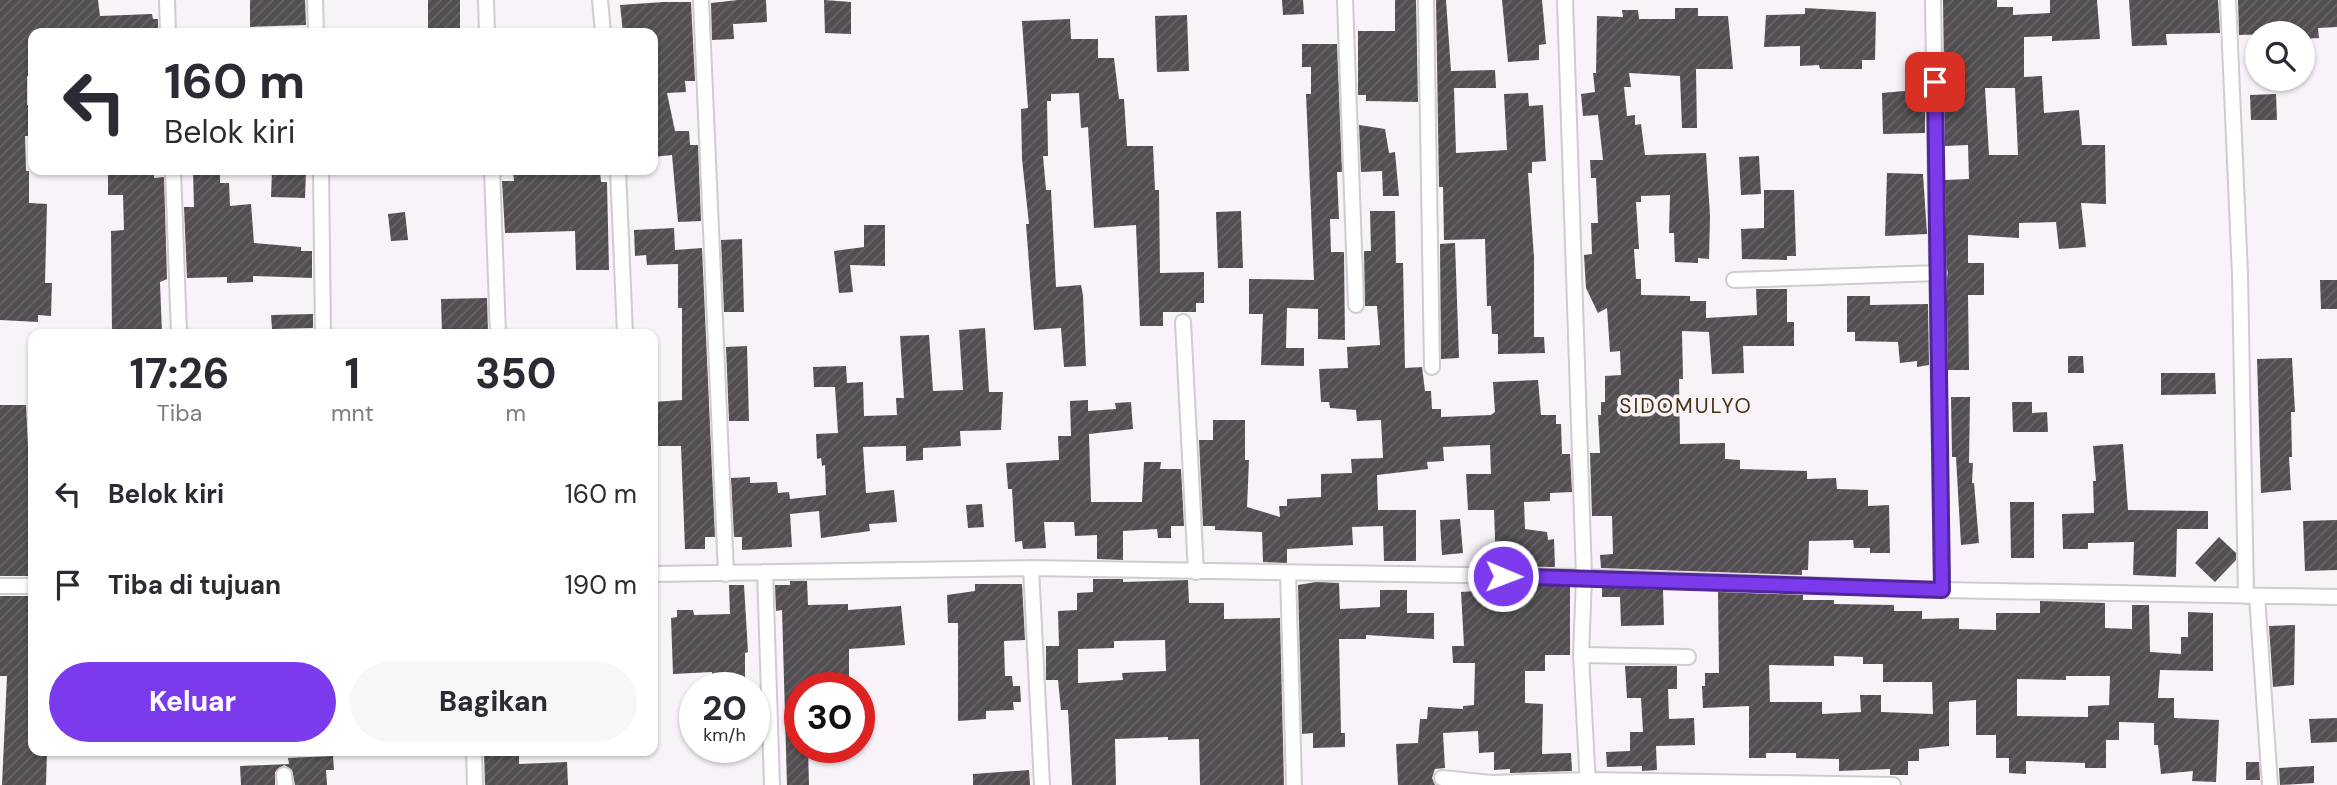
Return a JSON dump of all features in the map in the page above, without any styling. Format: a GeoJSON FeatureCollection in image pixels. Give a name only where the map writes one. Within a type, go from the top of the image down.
{"type":"FeatureCollection","features":[{"type":"Feature","properties":{"kind":"street"},"geometry":{"type":"LineString","coordinates":[[167,0],[168,28]]}},
{"type":"Feature","properties":{"kind":"street"},"geometry":{"type":"LineString","coordinates":[[315,0],[316,28]]}},
{"type":"Feature","properties":{"kind":"street"},"geometry":{"type":"LineString","coordinates":[[486,0],[487,28]]}},
{"type":"Feature","properties":{"kind":"street"},"geometry":{"type":"LineString","coordinates":[[600,0],[603,28]]}},
{"type":"Feature","properties":{"kind":"street"},"geometry":{"type":"LineString","coordinates":[[701,0],[726,574]]}},
{"type":"Feature","properties":{"kind":"street"},"geometry":{"type":"LineString","coordinates":[[1345,0],[1356,305]]}},
{"type":"Feature","properties":{"kind":"street"},"geometry":{"type":"LineString","coordinates":[[1426,0],[1432,367]]}},
{"type":"Feature","properties":{"kind":"street"},"geometry":{"type":"LineString","coordinates":[[1565,0],[1584,577],[1581,655],[1588,783]]}},
{"type":"Feature","properties":{"kind":"street"},"geometry":{"type":"LineString","coordinates":[[1933,0],[1940,273],[1942,590]]}},
{"type":"Feature","properties":{"kind":"street"},"geometry":{"type":"LineString","coordinates":[[2228,0],[2251,596],[2270,785]]}},
{"type":"Feature","properties":{"kind":"street"},"geometry":{"type":"LineString","coordinates":[[173,175],[179,329]]}},
{"type":"Feature","properties":{"kind":"street"},"geometry":{"type":"LineString","coordinates":[[321,175],[323,329]]}},
{"type":"Feature","properties":{"kind":"street"},"geometry":{"type":"LineString","coordinates":[[492,175],[498,329]]}},
{"type":"Feature","properties":{"kind":"street"},"geometry":{"type":"LineString","coordinates":[[618,175],[625,329]]}},
{"type":"Feature","properties":{"kind":"street"},"geometry":{"type":"LineString","coordinates":[[1734,280],[1940,273]]}},
{"type":"Feature","properties":{"kind":"street"},"geometry":{"type":"LineString","coordinates":[[1183,322],[1196,572]]}},
{"type":"Feature","properties":{"kind":"street"},"geometry":{"type":"LineString","coordinates":[[658,574],[1031,568],[1584,577],[1942,590],[2337,597]]}},
{"type":"Feature","properties":{"kind":"street"},"geometry":{"type":"LineString","coordinates":[[1031,568],[1042,785]]}},
{"type":"Feature","properties":{"kind":"street"},"geometry":{"type":"LineString","coordinates":[[765,572],[772,785]]}},
{"type":"Feature","properties":{"kind":"street"},"geometry":{"type":"LineString","coordinates":[[1289,573],[1294,785]]}},
{"type":"Feature","properties":{"kind":"street"},"geometry":{"type":"LineString","coordinates":[[0,586],[28,586]]}},
{"type":"Feature","properties":{"kind":"street"},"geometry":{"type":"LineString","coordinates":[[1581,655],[1688,657]]}},
{"type":"Feature","properties":{"kind":"street"},"geometry":{"type":"LineString","coordinates":[[474,756],[475,785]]}},
{"type":"Feature","properties":{"kind":"street"},"geometry":{"type":"LineString","coordinates":[[1442,778],[1491,783],[1893,785]]}},
{"type":"Feature","properties":{"kind":"building"},"geometry":{"type":"Polygon","coordinates":[[[0,0],[98,0],[100,16],[152,14],[153,19],[158,19],[158,28],[28,28],[26,171],[29,175],[29,203],[47,204],[45,283],[52,283],[51,316],[38,315],[38,322],[0,320],[0,0]]]}},
{"type":"Feature","properties":{"kind":"building"},"geometry":{"type":"Polygon","coordinates":[[[250,0],[305,0],[306,25],[250,27],[250,0]]]}},
{"type":"Feature","properties":{"kind":"building"},"geometry":{"type":"Polygon","coordinates":[[[428,0],[460,0],[460,28],[428,28],[428,0]]]}},
{"type":"Feature","properties":{"kind":"building"},"geometry":{"type":"Polygon","coordinates":[[[766,0],[767,22],[733,24],[734,39],[712,40],[711,3],[766,0]]]}},
{"type":"Feature","properties":{"kind":"building"},"geometry":{"type":"Polygon","coordinates":[[[824,0],[851,2],[851,34],[825,33],[824,0]]]}},
{"type":"Feature","properties":{"kind":"building"},"geometry":{"type":"Polygon","coordinates":[[[1282,0],[1303,0],[1304,14],[1283,15],[1282,0]]]}},
{"type":"Feature","properties":{"kind":"building"},"geometry":{"type":"Polygon","coordinates":[[[1395,0],[1416,0],[1418,102],[1366,101],[1366,95],[1358,95],[1358,31],[1395,31],[1395,0]]]}},
{"type":"Feature","properties":{"kind":"building"},"geometry":{"type":"Polygon","coordinates":[[[1436,0],[1446,0],[1451,71],[1495,70],[1496,88],[1454,88],[1456,153],[1507,150],[1504,94],[1528,93],[1529,106],[1543,105],[1546,161],[1532,162],[1532,173],[1528,173],[1534,257],[1534,337],[1544,337],[1545,353],[1498,354],[1498,334],[1492,334],[1491,306],[1487,306],[1485,239],[1444,240],[1443,187],[1439,187],[1436,0]]]}},
{"type":"Feature","properties":{"kind":"building"},"geometry":{"type":"Polygon","coordinates":[[[1502,0],[1542,0],[1546,44],[1539,45],[1539,60],[1508,62],[1502,0]]]}},
{"type":"Feature","properties":{"kind":"building"},"geometry":{"type":"Polygon","coordinates":[[[1943,0],[1997,0],[1997,7],[2013,7],[2013,15],[2050,13],[2050,0],[2097,0],[2100,39],[2052,41],[2052,36],[2024,37],[2024,77],[2042,76],[2044,113],[2079,110],[2082,145],[2105,145],[2106,204],[2081,203],[2086,247],[2059,249],[2056,222],[2019,223],[2019,238],[1968,235],[1968,263],[1984,263],[1984,295],[1968,295],[1969,370],[1948,370],[1945,180],[1969,179],[1968,145],[1945,146],[1943,0]],[[1985,88],[1989,155],[2018,155],[2015,88],[1985,88]]]}},
{"type":"Feature","properties":{"kind":"building"},"geometry":{"type":"Polygon","coordinates":[[[2129,0],[2218,0],[2220,33],[2166,34],[2167,45],[2132,46],[2129,0]]]}},
{"type":"Feature","properties":{"kind":"building"},"geometry":{"type":"Polygon","coordinates":[[[2238,0],[2337,0],[2337,27],[2318,28],[2319,38],[2315,38],[2315,21],[2245,21],[2245,35],[2239,35],[2238,0]]]}},
{"type":"Feature","properties":{"kind":"building"},"geometry":{"type":"Polygon","coordinates":[[[691,2],[695,81],[685,81],[686,92],[667,93],[675,131],[689,131],[690,145],[698,145],[701,221],[678,222],[672,155],[658,156],[658,28],[622,28],[620,5],[691,2]]]}},
{"type":"Feature","properties":{"kind":"building"},"geometry":{"type":"Polygon","coordinates":[[[1675,8],[1698,8],[1698,16],[1728,16],[1733,69],[1696,69],[1697,128],[1682,128],[1680,76],[1629,73],[1631,87],[1624,87],[1627,116],[1635,115],[1635,125],[1641,124],[1645,155],[1706,153],[1710,216],[1709,259],[1698,258],[1698,263],[1675,262],[1674,233],[1669,233],[1670,195],[1641,196],[1641,202],[1636,202],[1639,249],[1634,249],[1636,279],[1641,279],[1641,295],[1690,296],[1690,301],[1706,301],[1706,318],[1757,315],[1756,289],[1787,289],[1787,322],[1794,322],[1794,346],[1743,346],[1744,373],[1712,374],[1709,332],[1682,331],[1683,379],[1679,379],[1680,444],[1725,443],[1725,459],[1740,460],[1740,469],[1807,471],[1807,479],[1836,478],[1837,489],[1868,490],[1868,506],[1889,505],[1890,553],[1870,553],[1870,548],[1854,548],[1853,540],[1809,541],[1808,570],[1802,570],[1802,575],[1601,568],[1600,555],[1613,554],[1612,516],[1592,516],[1590,453],[1600,453],[1598,415],[1601,415],[1601,402],[1605,402],[1605,376],[1621,375],[1620,351],[1610,352],[1607,308],[1598,313],[1586,288],[1584,255],[1592,254],[1591,223],[1598,223],[1596,178],[1591,178],[1590,160],[1603,160],[1598,115],[1583,116],[1581,94],[1595,92],[1593,73],[1596,73],[1597,16],[1623,17],[1622,10],[1638,10],[1639,19],[1675,19],[1675,8]]]}},
{"type":"Feature","properties":{"kind":"building"},"geometry":{"type":"Polygon","coordinates":[[[1805,8],[1876,12],[1875,60],[1862,60],[1862,69],[1820,69],[1819,65],[1800,66],[1800,46],[1764,47],[1766,15],[1805,14],[1805,8]]]}},
{"type":"Feature","properties":{"kind":"building"},"geometry":{"type":"Polygon","coordinates":[[[1187,15],[1189,71],[1157,72],[1155,16],[1187,15]]]}},
{"type":"Feature","properties":{"kind":"building"},"geometry":{"type":"Polygon","coordinates":[[[1070,19],[1071,39],[1098,39],[1098,58],[1114,58],[1119,99],[1124,99],[1127,146],[1153,146],[1155,190],[1159,190],[1160,273],[1204,272],[1204,303],[1196,303],[1196,312],[1163,312],[1163,326],[1140,326],[1136,225],[1094,228],[1088,127],[1081,128],[1079,93],[1051,94],[1051,101],[1047,101],[1048,156],[1043,156],[1046,190],[1051,190],[1056,287],[1081,285],[1083,295],[1086,366],[1064,367],[1061,328],[1034,330],[1026,224],[1029,224],[1022,159],[1021,109],[1028,108],[1022,21],[1070,19]]]}},
{"type":"Feature","properties":{"kind":"building"},"geometry":{"type":"Polygon","coordinates":[[[1302,44],[1337,44],[1342,172],[1337,172],[1339,219],[1330,219],[1331,252],[1344,252],[1345,340],[1318,339],[1318,309],[1287,308],[1286,348],[1304,348],[1304,366],[1261,365],[1263,314],[1249,314],[1249,279],[1314,280],[1306,94],[1311,94],[1311,67],[1302,67],[1302,44]]]}},
{"type":"Feature","properties":{"kind":"building"},"geometry":{"type":"Polygon","coordinates":[[[1925,89],[1925,133],[1883,134],[1882,93],[1925,89]]]}},
{"type":"Feature","properties":{"kind":"building"},"geometry":{"type":"Polygon","coordinates":[[[2276,94],[2277,120],[2251,120],[2250,95],[2276,94]]]}},
{"type":"Feature","properties":{"kind":"building"},"geometry":{"type":"Polygon","coordinates":[[[1359,125],[1385,129],[1389,153],[1395,152],[1399,196],[1383,196],[1382,171],[1361,172],[1359,125]]]}},
{"type":"Feature","properties":{"kind":"building"},"geometry":{"type":"Polygon","coordinates":[[[1759,156],[1761,194],[1741,195],[1739,157],[1759,156]]]}},
{"type":"Feature","properties":{"kind":"building"},"geometry":{"type":"Polygon","coordinates":[[[1887,173],[1923,174],[1927,234],[1885,236],[1887,173]]]}},
{"type":"Feature","properties":{"kind":"building"},"geometry":{"type":"Polygon","coordinates":[[[108,175],[164,177],[167,279],[160,282],[162,329],[112,329],[111,231],[124,230],[123,195],[108,195],[108,175]]]}},
{"type":"Feature","properties":{"kind":"building"},"geometry":{"type":"Polygon","coordinates":[[[193,175],[220,175],[220,183],[229,183],[230,206],[251,204],[254,243],[301,247],[301,251],[312,251],[312,278],[253,276],[253,282],[227,283],[227,277],[187,278],[184,207],[194,207],[193,175]]]}},
{"type":"Feature","properties":{"kind":"building"},"geometry":{"type":"Polygon","coordinates":[[[272,175],[306,175],[305,198],[271,197],[272,175]]]}},
{"type":"Feature","properties":{"kind":"building"},"geometry":{"type":"Polygon","coordinates":[[[513,175],[600,175],[601,182],[607,182],[609,270],[576,270],[575,231],[505,233],[502,181],[514,181],[513,175]]]}},
{"type":"Feature","properties":{"kind":"building"},"geometry":{"type":"Polygon","coordinates":[[[1764,190],[1794,190],[1796,256],[1787,256],[1787,260],[1742,259],[1741,229],[1764,228],[1764,190]]]}},
{"type":"Feature","properties":{"kind":"building"},"geometry":{"type":"Polygon","coordinates":[[[1241,211],[1243,268],[1218,268],[1216,212],[1241,211]]]}},
{"type":"Feature","properties":{"kind":"building"},"geometry":{"type":"Polygon","coordinates":[[[1370,211],[1395,211],[1396,263],[1403,263],[1405,368],[1422,367],[1425,391],[1431,391],[1432,409],[1441,409],[1441,417],[1491,415],[1495,412],[1493,382],[1538,380],[1541,415],[1556,415],[1556,424],[1561,424],[1562,454],[1570,454],[1572,492],[1550,493],[1550,501],[1524,502],[1525,529],[1547,532],[1548,540],[1554,539],[1555,567],[1496,566],[1494,510],[1468,510],[1466,474],[1491,474],[1490,445],[1443,447],[1444,461],[1427,462],[1428,469],[1377,475],[1378,510],[1416,510],[1416,561],[1384,561],[1383,526],[1352,527],[1353,545],[1287,549],[1287,563],[1263,562],[1262,532],[1215,530],[1215,526],[1203,526],[1199,440],[1213,440],[1213,420],[1245,420],[1245,460],[1249,460],[1247,507],[1280,517],[1279,506],[1287,506],[1287,499],[1321,497],[1321,474],[1352,473],[1351,459],[1383,458],[1381,420],[1357,421],[1356,410],[1330,408],[1329,402],[1321,402],[1319,369],[1348,368],[1347,347],[1380,345],[1377,306],[1365,306],[1364,251],[1371,251],[1370,211]]]}},
{"type":"Feature","properties":{"kind":"building"},"geometry":{"type":"Polygon","coordinates":[[[405,212],[408,240],[391,241],[388,214],[405,212]]]}},
{"type":"Feature","properties":{"kind":"building"},"geometry":{"type":"Polygon","coordinates":[[[864,225],[885,225],[885,266],[850,265],[853,292],[839,293],[834,251],[864,247],[864,225]]]}},
{"type":"Feature","properties":{"kind":"building"},"geometry":{"type":"Polygon","coordinates":[[[674,228],[675,250],[702,248],[715,537],[705,537],[705,549],[685,549],[681,446],[658,446],[658,402],[682,400],[682,308],[678,308],[678,264],[647,265],[646,255],[635,256],[634,230],[674,228]]]}},
{"type":"Feature","properties":{"kind":"building"},"geometry":{"type":"Polygon","coordinates":[[[742,239],[744,312],[724,312],[721,240],[742,239]]]}},
{"type":"Feature","properties":{"kind":"building"},"geometry":{"type":"Polygon","coordinates":[[[1455,243],[1459,358],[1441,359],[1440,244],[1455,243]]]}},
{"type":"Feature","properties":{"kind":"building"},"geometry":{"type":"Polygon","coordinates":[[[2320,280],[2337,280],[2337,309],[2321,309],[2320,280]]]}},
{"type":"Feature","properties":{"kind":"building"},"geometry":{"type":"Polygon","coordinates":[[[1847,296],[1870,296],[1870,305],[1928,304],[1929,365],[1917,367],[1917,361],[1900,363],[1898,342],[1855,341],[1855,332],[1847,332],[1847,296]]]}},
{"type":"Feature","properties":{"kind":"building"},"geometry":{"type":"Polygon","coordinates":[[[487,298],[488,329],[442,329],[441,299],[487,298]]]}},
{"type":"Feature","properties":{"kind":"building"},"geometry":{"type":"Polygon","coordinates":[[[313,314],[313,328],[272,329],[271,315],[313,314]]]}},
{"type":"Feature","properties":{"kind":"building"},"geometry":{"type":"Polygon","coordinates":[[[985,328],[989,392],[1003,392],[1001,430],[960,431],[961,446],[923,448],[923,460],[906,461],[906,446],[863,447],[866,493],[894,490],[897,522],[869,524],[870,531],[821,538],[819,511],[790,514],[792,547],[742,550],[742,537],[734,537],[731,478],[750,477],[750,483],[777,482],[778,493],[789,492],[790,499],[826,495],[825,465],[822,466],[821,458],[817,459],[816,434],[838,433],[835,387],[814,387],[813,367],[846,366],[847,383],[863,382],[864,416],[897,415],[896,398],[904,398],[900,336],[929,335],[933,391],[963,390],[959,330],[985,328]]]}},
{"type":"Feature","properties":{"kind":"building"},"geometry":{"type":"Polygon","coordinates":[[[747,346],[749,421],[729,421],[726,347],[747,346]]]}},
{"type":"Feature","properties":{"kind":"building"},"geometry":{"type":"Polygon","coordinates":[[[2068,356],[2083,356],[2084,373],[2068,373],[2068,356]]]}},
{"type":"Feature","properties":{"kind":"building"},"geometry":{"type":"Polygon","coordinates":[[[2292,358],[2295,412],[2291,412],[2291,490],[2261,493],[2257,359],[2292,358]]]}},
{"type":"Feature","properties":{"kind":"building"},"geometry":{"type":"Polygon","coordinates":[[[2161,373],[2215,373],[2216,394],[2161,395],[2161,373]]]}},
{"type":"Feature","properties":{"kind":"building"},"geometry":{"type":"Polygon","coordinates":[[[1951,397],[1970,397],[1969,463],[1973,463],[1972,483],[1979,543],[1961,545],[1956,457],[1952,457],[1951,397]]]}},
{"type":"Feature","properties":{"kind":"building"},"geometry":{"type":"Polygon","coordinates":[[[1088,400],[1088,411],[1116,409],[1115,403],[1131,402],[1133,429],[1089,434],[1091,502],[1142,502],[1144,462],[1161,462],[1160,469],[1181,469],[1184,526],[1171,526],[1171,538],[1158,538],[1157,529],[1123,531],[1123,560],[1097,559],[1097,535],[1075,536],[1074,522],[1044,522],[1046,548],[1023,549],[1022,541],[1015,542],[1012,489],[1008,489],[1006,463],[1059,460],[1058,436],[1071,436],[1070,401],[1088,400]]]}},
{"type":"Feature","properties":{"kind":"building"},"geometry":{"type":"Polygon","coordinates":[[[2012,402],[2032,402],[2032,413],[2047,412],[2048,432],[2013,432],[2012,402]]]}},
{"type":"Feature","properties":{"kind":"building"},"geometry":{"type":"Polygon","coordinates":[[[0,405],[26,405],[28,576],[0,576],[0,405]]]}},
{"type":"Feature","properties":{"kind":"building"},"geometry":{"type":"Polygon","coordinates":[[[2123,444],[2128,510],[2208,511],[2208,529],[2177,529],[2176,577],[2133,575],[2134,542],[2088,543],[2088,549],[2063,549],[2062,514],[2094,513],[2093,481],[2096,481],[2093,446],[2123,444]]]}},
{"type":"Feature","properties":{"kind":"building"},"geometry":{"type":"Polygon","coordinates":[[[2010,502],[2034,502],[2034,558],[2011,558],[2010,502]]]}},
{"type":"Feature","properties":{"kind":"building"},"geometry":{"type":"Polygon","coordinates":[[[982,504],[984,527],[968,528],[966,505],[982,504]]]}},
{"type":"Feature","properties":{"kind":"building"},"geometry":{"type":"Polygon","coordinates":[[[1460,519],[1463,553],[1442,555],[1440,520],[1460,519]]]}},
{"type":"Feature","properties":{"kind":"building"},"geometry":{"type":"Polygon","coordinates":[[[2337,520],[2337,570],[2305,571],[2303,521],[2337,520]]]}},
{"type":"Feature","properties":{"kind":"building"},"geometry":{"type":"Polygon","coordinates":[[[2219,537],[2236,553],[2236,560],[2215,582],[2195,563],[2219,537]]]}},
{"type":"Feature","properties":{"kind":"building"},"geometry":{"type":"Polygon","coordinates":[[[1093,579],[1123,579],[1123,582],[1188,580],[1189,603],[1224,603],[1224,619],[1280,618],[1284,785],[1200,785],[1199,739],[1168,740],[1168,737],[1115,739],[1116,785],[1072,785],[1068,710],[1061,710],[1058,680],[1046,680],[1046,646],[1059,646],[1058,611],[1077,610],[1077,593],[1093,592],[1093,579]],[[1165,640],[1114,641],[1114,648],[1078,649],[1078,683],[1123,680],[1122,673],[1166,671],[1165,640]]]}},
{"type":"Feature","properties":{"kind":"building"},"geometry":{"type":"Polygon","coordinates":[[[790,581],[807,581],[808,605],[848,604],[848,610],[901,606],[905,645],[849,649],[849,672],[784,672],[784,680],[782,610],[776,611],[775,585],[790,585],[790,581]]]}},
{"type":"Feature","properties":{"kind":"building"},"geometry":{"type":"Polygon","coordinates":[[[1316,582],[1339,583],[1340,609],[1380,607],[1380,590],[1407,590],[1407,613],[1434,613],[1434,639],[1366,635],[1366,639],[1339,639],[1341,733],[1345,733],[1345,747],[1313,748],[1313,733],[1302,734],[1298,585],[1316,582]]]}},
{"type":"Feature","properties":{"kind":"building"},"geometry":{"type":"Polygon","coordinates":[[[975,584],[1022,584],[1025,640],[1004,641],[1005,676],[1012,676],[1013,686],[1020,686],[1021,702],[1013,702],[1014,710],[986,711],[986,719],[958,721],[958,623],[948,623],[947,595],[975,591],[975,584]]]}},
{"type":"Feature","properties":{"kind":"building"},"geometry":{"type":"Polygon","coordinates":[[[729,585],[744,585],[748,652],[745,653],[745,672],[673,674],[671,618],[677,617],[677,610],[693,610],[694,615],[730,614],[729,585]]]}},
{"type":"Feature","properties":{"kind":"building"},"geometry":{"type":"Polygon","coordinates":[[[1489,585],[1570,586],[1570,655],[1545,655],[1545,671],[1525,671],[1525,703],[1543,704],[1542,754],[1571,753],[1572,771],[1510,773],[1510,769],[1494,770],[1494,752],[1479,753],[1478,731],[1443,733],[1445,768],[1435,769],[1432,778],[1435,785],[1398,785],[1396,744],[1418,743],[1420,719],[1427,719],[1428,707],[1463,709],[1463,706],[1474,705],[1475,663],[1453,663],[1452,646],[1464,646],[1461,592],[1489,590],[1489,585]]]}},
{"type":"Feature","properties":{"kind":"building"},"geometry":{"type":"Polygon","coordinates":[[[1602,587],[1663,590],[1664,625],[1621,626],[1620,597],[1602,597],[1602,587]]]}},
{"type":"Feature","properties":{"kind":"building"},"geometry":{"type":"Polygon","coordinates":[[[1718,592],[1803,595],[1803,600],[1834,600],[1834,604],[1894,605],[1894,611],[1922,611],[1922,619],[1959,618],[1959,629],[1996,630],[1996,613],[2040,613],[2040,601],[2105,603],[2105,628],[2132,629],[2132,605],[2149,605],[2150,652],[2181,654],[2181,637],[2188,637],[2188,612],[2213,613],[2213,671],[2160,670],[2158,698],[2174,698],[2174,718],[2219,720],[2216,782],[2192,781],[2193,771],[2161,774],[2158,745],[2154,745],[2154,723],[2119,722],[2119,740],[2106,740],[2106,768],[2085,768],[2085,763],[2026,761],[2026,774],[2009,773],[2009,758],[1996,758],[1996,735],[1976,735],[1976,700],[1949,702],[1949,746],[1919,749],[1919,761],[1908,761],[1908,775],[1890,775],[1890,769],[1839,771],[1839,759],[1796,758],[1796,753],[1766,753],[1766,758],[1749,758],[1749,706],[1703,708],[1702,686],[1705,686],[1705,673],[1719,673],[1718,592]],[[1834,656],[1834,666],[1769,665],[1770,702],[1822,702],[1822,714],[1861,712],[1860,695],[1881,695],[1881,712],[1933,714],[1932,682],[1883,682],[1883,664],[1863,664],[1863,657],[1834,656]],[[2066,676],[2066,680],[2017,679],[2017,716],[2088,717],[2088,706],[2109,705],[2110,676],[2066,676]]]}},
{"type":"Feature","properties":{"kind":"building"},"geometry":{"type":"Polygon","coordinates":[[[0,596],[28,596],[28,756],[47,756],[46,785],[2,785],[7,676],[0,676],[0,596]]]}},
{"type":"Feature","properties":{"kind":"building"},"geometry":{"type":"Polygon","coordinates":[[[2295,625],[2294,685],[2273,687],[2269,626],[2295,625]]]}},
{"type":"Feature","properties":{"kind":"building"},"geometry":{"type":"Polygon","coordinates":[[[1625,666],[1677,666],[1677,689],[1668,689],[1669,719],[1694,718],[1695,745],[1656,746],[1657,770],[1642,771],[1642,766],[1607,767],[1606,752],[1630,751],[1630,732],[1643,732],[1641,698],[1627,698],[1625,666]]]}},
{"type":"Feature","properties":{"kind":"building"},"geometry":{"type":"Polygon","coordinates":[[[2337,718],[2337,742],[2311,743],[2309,719],[2337,718]]]}},
{"type":"Feature","properties":{"kind":"building"},"geometry":{"type":"Polygon","coordinates":[[[333,756],[334,770],[326,770],[327,785],[295,785],[292,770],[284,765],[275,772],[275,785],[241,785],[240,766],[289,764],[288,758],[333,756]]]}},
{"type":"Feature","properties":{"kind":"building"},"geometry":{"type":"Polygon","coordinates":[[[484,756],[519,756],[519,764],[567,762],[568,785],[485,785],[484,756]]]}},
{"type":"Feature","properties":{"kind":"building"},"geometry":{"type":"Polygon","coordinates":[[[2246,762],[2259,762],[2260,780],[2246,780],[2246,762]]]}},
{"type":"Feature","properties":{"kind":"building"},"geometry":{"type":"Polygon","coordinates":[[[786,763],[808,763],[809,785],[787,785],[786,763]]]}},
{"type":"Feature","properties":{"kind":"building"},"geometry":{"type":"Polygon","coordinates":[[[2314,766],[2314,783],[2280,785],[2279,768],[2314,766]]]}},
{"type":"Feature","properties":{"kind":"building"},"geometry":{"type":"Polygon","coordinates":[[[1029,770],[1030,785],[973,785],[973,774],[1029,770]]]}},
{"type":"Feature","properties":{"kind":"district","name":"SIDOMULYO"},"geometry":{"type":"Point","coordinates":[1686,406]}},
{"type":"Feature","properties":{"kind":"route"},"geometry":{"type":"LineString","coordinates":[[1503,576],[1942,590],[1940,273],[1935,82]]}}]}
